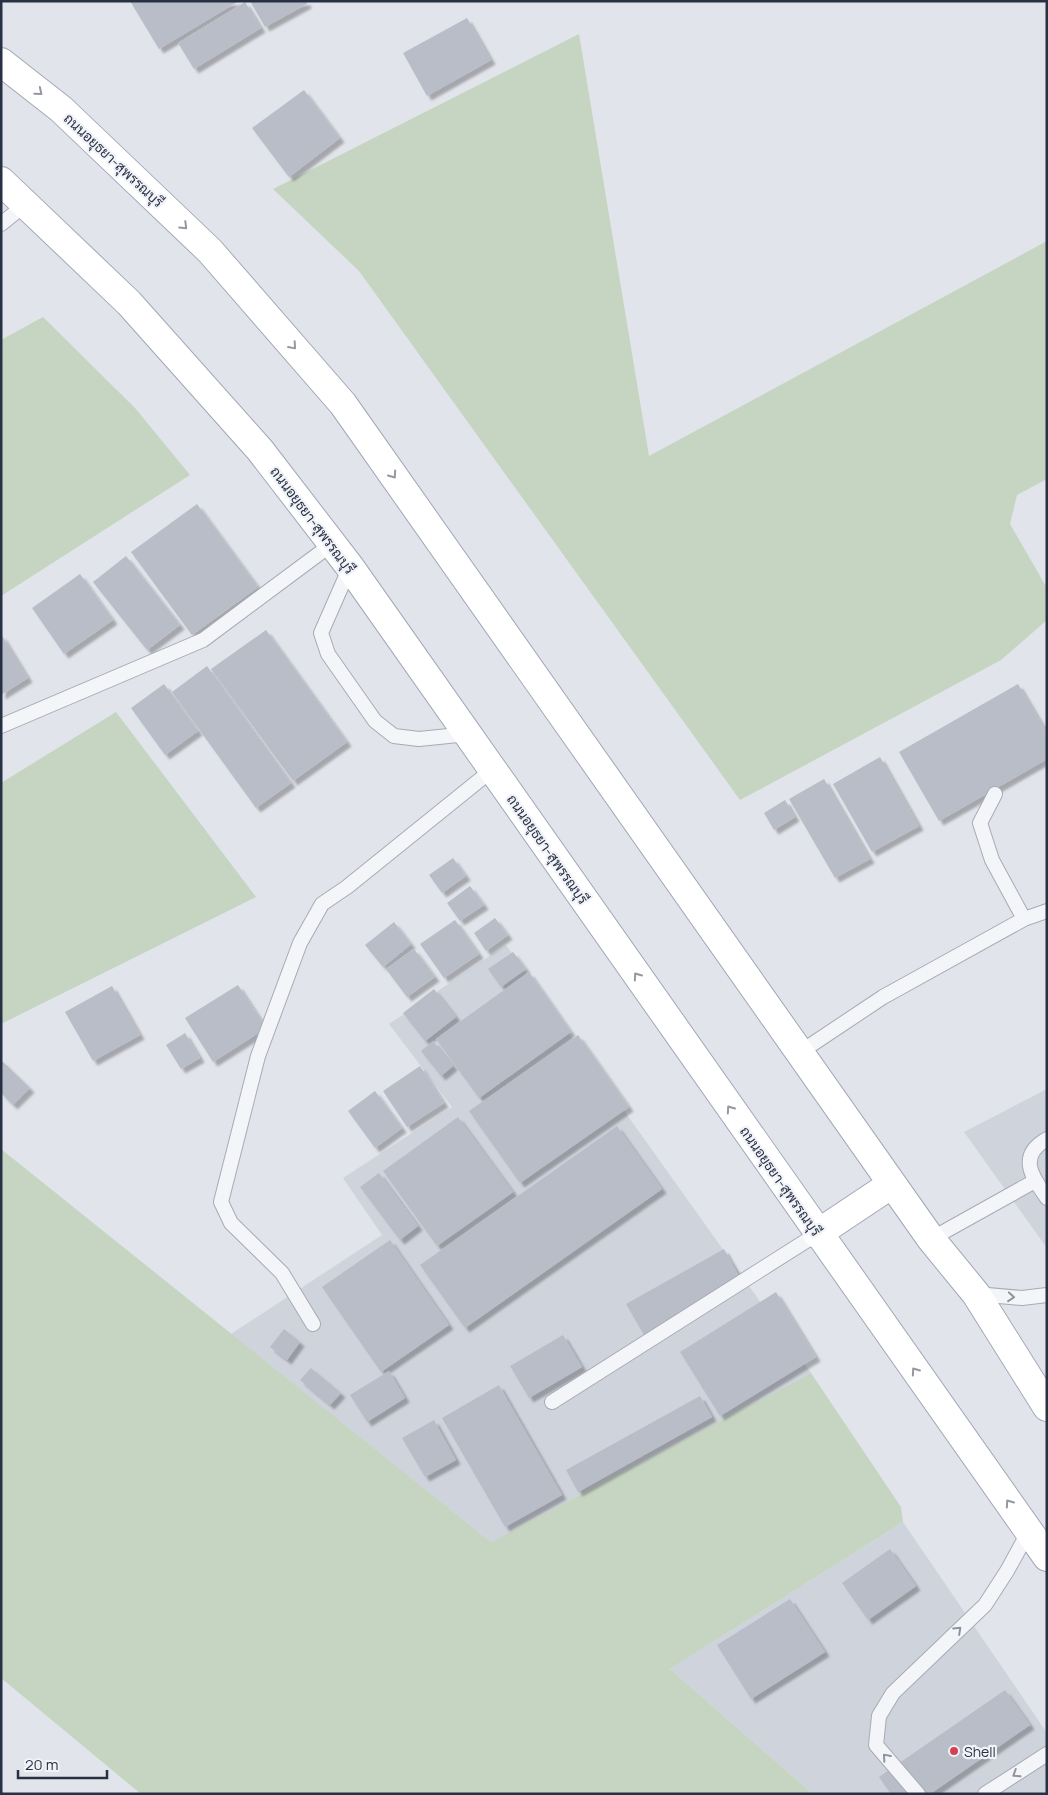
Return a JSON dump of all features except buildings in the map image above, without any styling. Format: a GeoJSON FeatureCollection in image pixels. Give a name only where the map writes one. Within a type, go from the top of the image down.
{"type":"FeatureCollection","features":[{"type":"Feature","properties":{"kind":"main road","name":"ถนนอยุธยา-สุพรรณบุรี"},"geometry":{"type":"LineString","coordinates":[[1,62],[61,109],[210,251],[343,404],[931,1239],[976,1294],[1047,1407]]}},
{"type":"Feature","properties":{"kind":"main road","name":"ถนนอยุธยา-สุพรรณบุรี"},"geometry":{"type":"LineString","coordinates":[[1,181],[129,303],[260,450],[350,567],[817,1234],[1047,1557]]}},
{"type":"Feature","properties":{"kind":"main road"},"geometry":{"type":"LineString","coordinates":[[817,1234],[892,1184]]}},
{"type":"Feature","properties":{"kind":"lane"},"geometry":{"type":"LineString","coordinates":[[1,224],[26,204]]}},
{"type":"Feature","properties":{"kind":"lane"},"geometry":{"type":"LineString","coordinates":[[1,726],[203,640],[332,544]]}},
{"type":"Feature","properties":{"kind":"lane"},"geometry":{"type":"LineString","coordinates":[[350,567],[321,633],[328,654],[375,721],[394,736],[419,740],[468,734]]}},
{"type":"Feature","properties":{"kind":"lane"},"geometry":{"type":"LineString","coordinates":[[313,1324],[282,1273],[231,1223],[221,1202],[258,1056],[300,943],[322,904],[347,887],[492,770]]}},
{"type":"Feature","properties":{"kind":"lane"},"geometry":{"type":"LineString","coordinates":[[995,794],[980,823],[992,860],[1024,919]]}},
{"type":"Feature","properties":{"kind":"lane"},"geometry":{"type":"LineString","coordinates":[[799,1053],[883,997],[1024,919],[1047,911]]}},
{"type":"Feature","properties":{"kind":"lane"},"geometry":{"type":"LineString","coordinates":[[1047,1139],[1034,1150],[1029,1163],[1035,1181],[1047,1198]]}},
{"type":"Feature","properties":{"kind":"lane"},"geometry":{"type":"LineString","coordinates":[[931,1239],[1035,1181]]}},
{"type":"Feature","properties":{"kind":"lane"},"geometry":{"type":"LineString","coordinates":[[552,1402],[817,1234]]}},
{"type":"Feature","properties":{"kind":"lane"},"geometry":{"type":"LineString","coordinates":[[976,1294],[1022,1298],[1047,1295]]}},
{"type":"Feature","properties":{"kind":"lane"},"geometry":{"type":"LineString","coordinates":[[918,1794],[876,1745],[879,1716],[893,1693],[986,1605],[1028,1531]]}},
{"type":"Feature","properties":{"kind":"lane"},"geometry":{"type":"LineString","coordinates":[[985,1794],[1047,1754]]}},
{"type":"Feature","properties":{"kind":"shaded area"},"geometry":{"type":"Polygon","coordinates":[[[506,945],[811,1373],[491,1542],[231,1334],[382,1235],[343,1178],[452,1107],[389,1024],[506,945]]]}},
{"type":"Feature","properties":{"kind":"shaded area"},"geometry":{"type":"Polygon","coordinates":[[[1047,1089],[1047,1248],[964,1132],[1047,1089]]]}},
{"type":"Feature","properties":{"kind":"shaded area"},"geometry":{"type":"Polygon","coordinates":[[[903,1522],[1047,1733],[1047,1794],[813,1794],[670,1669],[903,1522]]]}},
{"type":"Feature","properties":{"kind":"green space"},"geometry":{"type":"Polygon","coordinates":[[[579,34],[649,456],[1047,241],[1047,479],[1017,495],[1010,524],[1047,588],[1047,620],[1001,660],[740,800],[359,271],[273,189],[579,34]]]}},
{"type":"Feature","properties":{"kind":"green space"},"geometry":{"type":"Polygon","coordinates":[[[43,317],[135,408],[190,475],[1,596],[1,340],[43,317]]]}},
{"type":"Feature","properties":{"kind":"green space"},"geometry":{"type":"Polygon","coordinates":[[[116,712],[256,897],[1,1024],[1,783],[116,712]]]}},
{"type":"Feature","properties":{"kind":"green space"},"geometry":{"type":"Polygon","coordinates":[[[1,1149],[491,1542],[811,1373],[901,1507],[903,1522],[670,1669],[813,1794],[141,1794],[1,1678],[1,1149]]]}},
{"type":"Feature","properties":{"kind":"place","name":"Shell"},"geometry":{"type":"Point","coordinates":[954,1751]}}]}
